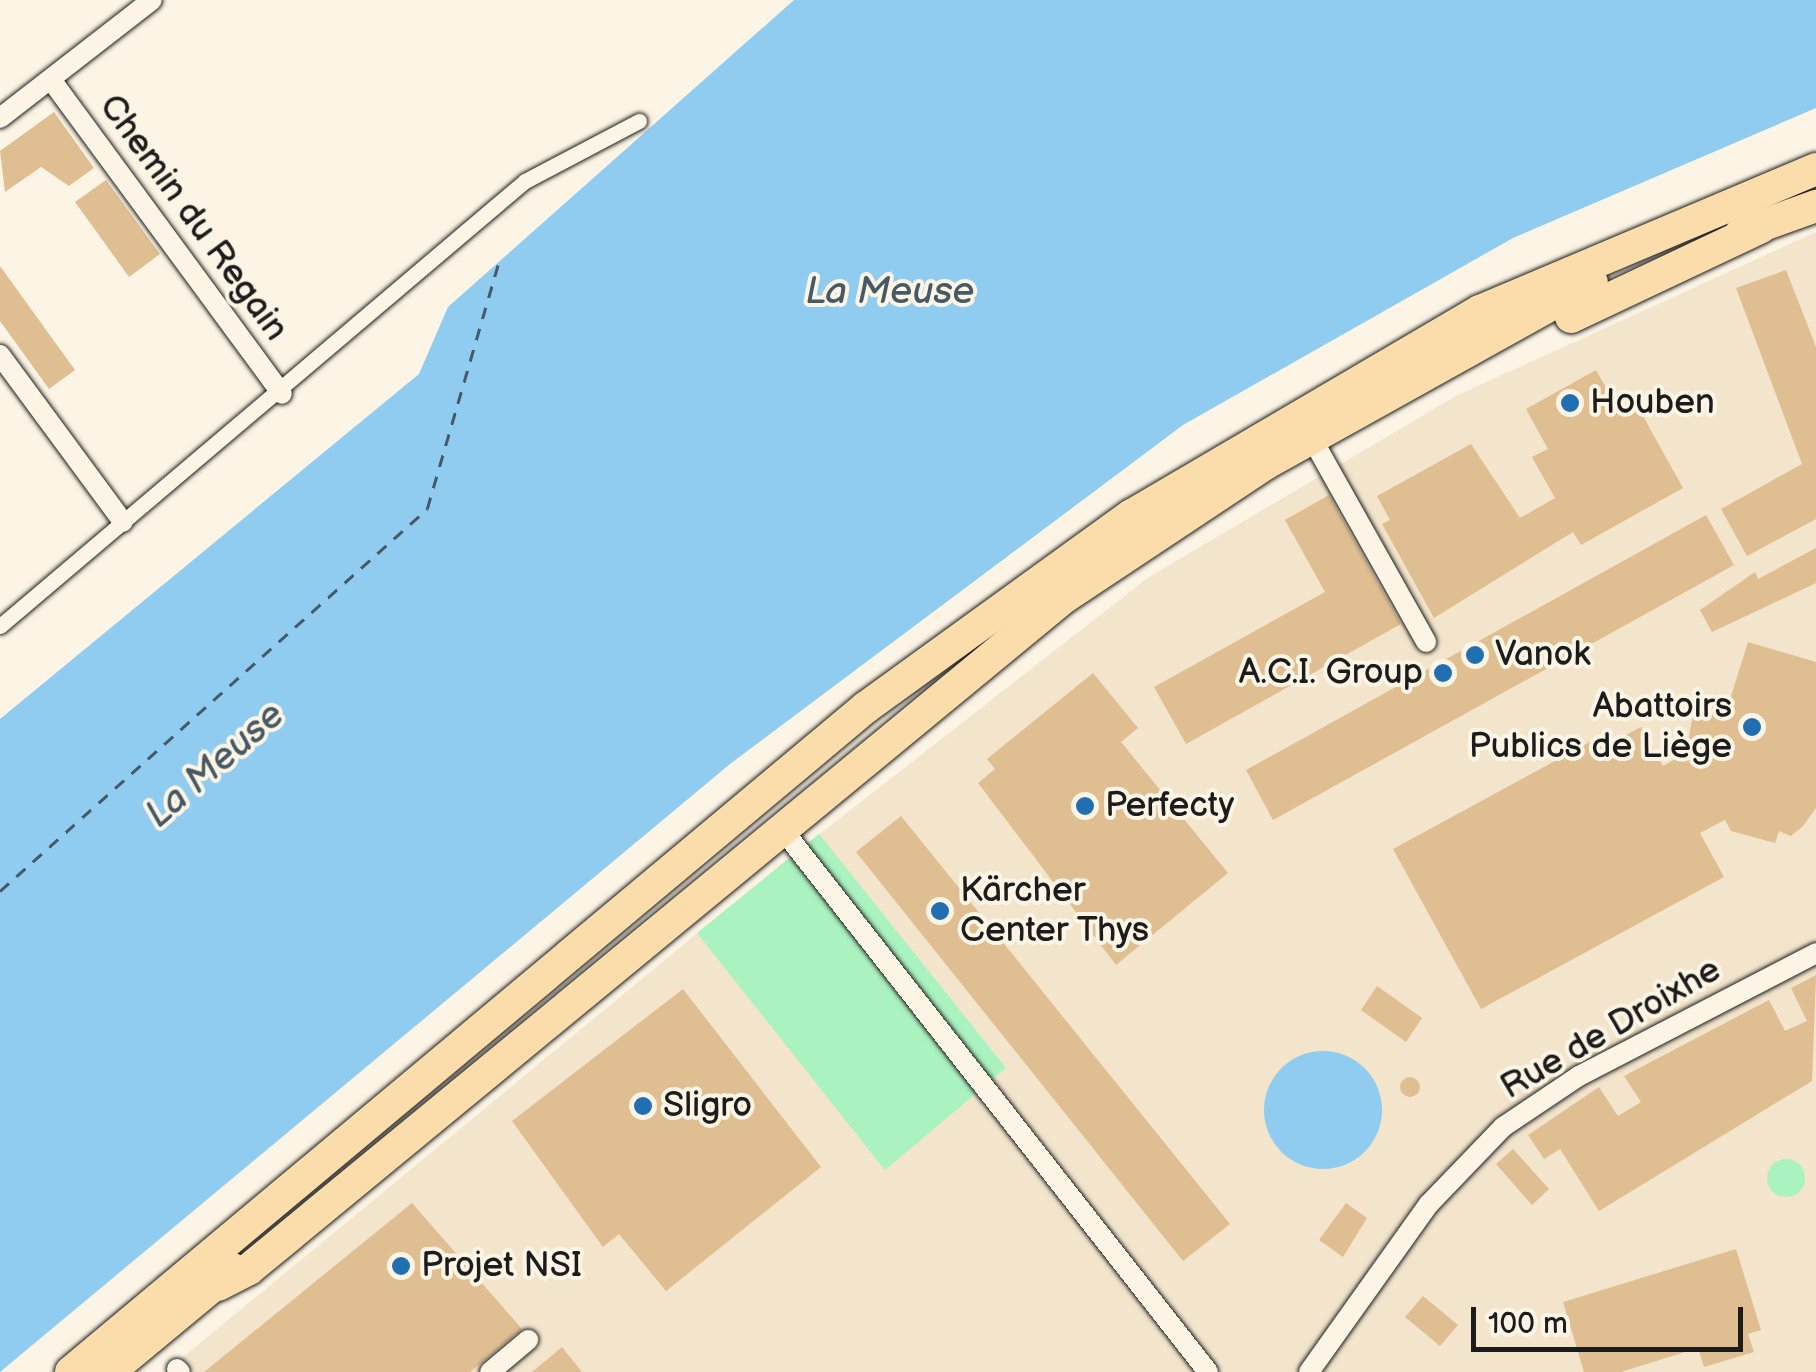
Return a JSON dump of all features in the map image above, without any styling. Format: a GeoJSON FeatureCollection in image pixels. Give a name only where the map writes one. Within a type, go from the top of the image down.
{"type":"FeatureCollection","features":[{"type":"Feature","properties":{"kind":"main road"},"geometry":{"type":"LineString","coordinates":[[71,1372],[914,671],[1248,440],[1674,211],[1816,152]]}},
{"type":"Feature","properties":{"kind":"main road"},"geometry":{"type":"LineString","coordinates":[[1560,274],[1816,169]]}},
{"type":"Feature","properties":{"kind":"main road"},"geometry":{"type":"LineString","coordinates":[[118,1368],[845,770],[1159,532],[1470,346],[1816,184]]}},
{"type":"Feature","properties":{"kind":"main road"},"geometry":{"type":"LineString","coordinates":[[1470,346],[1816,206]]}},
{"type":"Feature","properties":{"kind":"main road"},"geometry":{"type":"LineString","coordinates":[[845,770],[890,751],[1094,597],[1319,451],[1761,227]]}},
{"type":"Feature","properties":{"kind":"main road"},"geometry":{"type":"LineString","coordinates":[[779,824],[770,806],[775,794],[914,671]]}},
{"type":"Feature","properties":{"kind":"street"},"geometry":{"type":"LineString","coordinates":[[0,118],[152,0]]}},
{"type":"Feature","properties":{"kind":"street","name":"Chemin du Regain"},"geometry":{"type":"LineString","coordinates":[[56,78],[282,394]]}},
{"type":"Feature","properties":{"kind":"street"},"geometry":{"type":"LineString","coordinates":[[0,626],[282,394],[525,182],[639,121]]}},
{"type":"Feature","properties":{"kind":"street"},"geometry":{"type":"LineString","coordinates":[[0,355],[123,522]]}},
{"type":"Feature","properties":{"kind":"street"},"geometry":{"type":"LineString","coordinates":[[1319,451],[1426,642]]}},
{"type":"Feature","properties":{"kind":"street"},"geometry":{"type":"LineString","coordinates":[[779,824],[1208,1372]]}},
{"type":"Feature","properties":{"kind":"street","name":"Rue de Droixhe"},"geometry":{"type":"LineString","coordinates":[[1309,1372],[1429,1204],[1503,1127],[1579,1076],[1816,953]]}},
{"type":"Feature","properties":{"kind":"street"},"geometry":{"type":"LineString","coordinates":[[490,1372],[528,1340]]}},
{"type":"Feature","properties":{"kind":"shaded area"},"geometry":{"type":"Polygon","coordinates":[[[1816,232],[1816,1372],[165,1372],[785,861],[1149,577],[1456,396],[1816,232]]]}},
{"type":"Feature","properties":{"kind":"green space"},"geometry":{"type":"Polygon","coordinates":[[[819,834],[1006,1068],[885,1170],[697,933],[819,834]]]}},
{"type":"Feature","properties":{"kind":"green space"},"geometry":{"type":"Polygon","coordinates":[[[1786,1159],[1799,1165],[1805,1178],[1799,1191],[1786,1197],[1773,1191],[1767,1178],[1773,1165],[1786,1159]]]}},
{"type":"Feature","properties":{"kind":"water","name":"La Meuse"},"geometry":{"type":"Polygon","coordinates":[[[794,0],[1816,0],[1816,108],[1513,238],[1183,425],[730,764],[0,1372],[0,719],[419,374],[448,307],[794,0]]]}},
{"type":"Feature","properties":{"kind":"water"},"geometry":{"type":"Polygon","coordinates":[[[1323,1051],[1346,1055],[1365,1068],[1378,1087],[1382,1110],[1378,1133],[1365,1152],[1346,1165],[1323,1169],[1300,1165],[1281,1152],[1268,1133],[1264,1110],[1268,1087],[1281,1068],[1300,1055],[1323,1051]]]}},
{"type":"Feature","properties":{"kind":"building"},"geometry":{"type":"Polygon","coordinates":[[[54,112],[94,168],[69,186],[41,167],[5,192],[0,151],[54,112]]]}},
{"type":"Feature","properties":{"kind":"building"},"geometry":{"type":"Polygon","coordinates":[[[106,180],[160,254],[129,277],[75,202],[106,180]]]}},
{"type":"Feature","properties":{"kind":"building"},"geometry":{"type":"Polygon","coordinates":[[[0,266],[75,370],[49,389],[0,321],[0,266]]]}},
{"type":"Feature","properties":{"kind":"building"},"geometry":{"type":"Polygon","coordinates":[[[1786,270],[1816,347],[1816,519],[1747,556],[1721,509],[1802,464],[1736,288],[1786,270]]]}},
{"type":"Feature","properties":{"kind":"building"},"geometry":{"type":"Polygon","coordinates":[[[1596,370],[1618,409],[1634,400],[1683,488],[1581,545],[1573,532],[1434,618],[1382,524],[1390,520],[1377,496],[1471,444],[1520,518],[1555,498],[1532,457],[1548,449],[1526,409],[1596,370]]]}},
{"type":"Feature","properties":{"kind":"building"},"geometry":{"type":"Polygon","coordinates":[[[1329,495],[1401,624],[1186,744],[1154,687],[1325,592],[1285,520],[1329,495]]]}},
{"type":"Feature","properties":{"kind":"building"},"geometry":{"type":"Polygon","coordinates":[[[1706,515],[1734,565],[1273,820],[1246,770],[1706,515]]]}},
{"type":"Feature","properties":{"kind":"building"},"geometry":{"type":"Polygon","coordinates":[[[1816,548],[1816,583],[1712,632],[1700,610],[1755,572],[1758,579],[1816,548]]]}},
{"type":"Feature","properties":{"kind":"building"},"geometry":{"type":"Polygon","coordinates":[[[1748,642],[1816,662],[1816,808],[1803,826],[1791,836],[1779,831],[1775,843],[1731,831],[1725,820],[1700,833],[1724,877],[1481,1009],[1393,849],[1610,731],[1615,741],[1641,727],[1663,766],[1686,753],[1696,698],[1727,709],[1748,642]]]}},
{"type":"Feature","properties":{"kind":"building","name":"Perfecty"},"geometry":{"type":"Polygon","coordinates":[[[1093,673],[1138,728],[1121,742],[1228,873],[1116,965],[978,783],[995,769],[987,759],[1093,673]]]}},
{"type":"Feature","properties":{"kind":"building"},"geometry":{"type":"Polygon","coordinates":[[[901,816],[1230,1224],[1183,1261],[856,852],[901,816]]]}},
{"type":"Feature","properties":{"kind":"building"},"geometry":{"type":"Polygon","coordinates":[[[1816,975],[1812,1081],[1599,1211],[1560,1149],[1544,1159],[1528,1135],[1599,1087],[1618,1116],[1641,1102],[1624,1076],[1769,1000],[1785,1031],[1807,1021],[1791,988],[1816,975]]]}},
{"type":"Feature","properties":{"kind":"building"},"geometry":{"type":"Polygon","coordinates":[[[1377,986],[1422,1018],[1406,1042],[1361,1010],[1377,986]]]}},
{"type":"Feature","properties":{"kind":"building"},"geometry":{"type":"Polygon","coordinates":[[[683,989],[821,1167],[666,1291],[619,1234],[603,1247],[512,1121],[683,989]]]}},
{"type":"Feature","properties":{"kind":"building"},"geometry":{"type":"Polygon","coordinates":[[[1410,1077],[1420,1087],[1410,1097],[1400,1087],[1410,1077]]]}},
{"type":"Feature","properties":{"kind":"building"},"geometry":{"type":"Polygon","coordinates":[[[1513,1149],[1549,1189],[1532,1205],[1496,1164],[1513,1149]]]}},
{"type":"Feature","properties":{"kind":"building","name":"Projet NSI"},"geometry":{"type":"Polygon","coordinates":[[[412,1203],[522,1329],[470,1372],[204,1372],[412,1203]]]}},
{"type":"Feature","properties":{"kind":"building"},"geometry":{"type":"Polygon","coordinates":[[[1346,1203],[1367,1218],[1343,1257],[1319,1240],[1346,1203]]]}},
{"type":"Feature","properties":{"kind":"building"},"geometry":{"type":"Polygon","coordinates":[[[1736,1249],[1761,1330],[1748,1334],[1754,1352],[1704,1367],[1698,1348],[1621,1372],[1584,1372],[1563,1302],[1736,1249]]]}},
{"type":"Feature","properties":{"kind":"building"},"geometry":{"type":"Polygon","coordinates":[[[1423,1296],[1458,1325],[1440,1346],[1405,1317],[1423,1296]]]}},
{"type":"Feature","properties":{"kind":"building"},"geometry":{"type":"Polygon","coordinates":[[[562,1347],[582,1372],[532,1372],[562,1347]]]}},
{"type":"Feature","properties":{"kind":"ferry route"},"geometry":{"type":"LineString","coordinates":[[0,891],[427,509],[498,265]]}},
{"type":"Feature","properties":{"kind":"place","name":"Houben"},"geometry":{"type":"Point","coordinates":[1570,403]}},
{"type":"Feature","properties":{"kind":"place","name":"Vanok"},"geometry":{"type":"Point","coordinates":[1475,655]}},
{"type":"Feature","properties":{"kind":"place","name":"A.C.I. Group"},"geometry":{"type":"Point","coordinates":[1443,673]}},
{"type":"Feature","properties":{"kind":"place","name":"Abattoirs Publics de Liège"},"geometry":{"type":"Point","coordinates":[1752,727]}},
{"type":"Feature","properties":{"kind":"place","name":"Perfecty"},"geometry":{"type":"Point","coordinates":[1085,806]}},
{"type":"Feature","properties":{"kind":"place","name":"Kärcher Center Thys"},"geometry":{"type":"Point","coordinates":[940,911]}},
{"type":"Feature","properties":{"kind":"place","name":"Sligro"},"geometry":{"type":"Point","coordinates":[643,1106]}},
{"type":"Feature","properties":{"kind":"place","name":"Projet NSI"},"geometry":{"type":"Point","coordinates":[401,1266]}}]}
